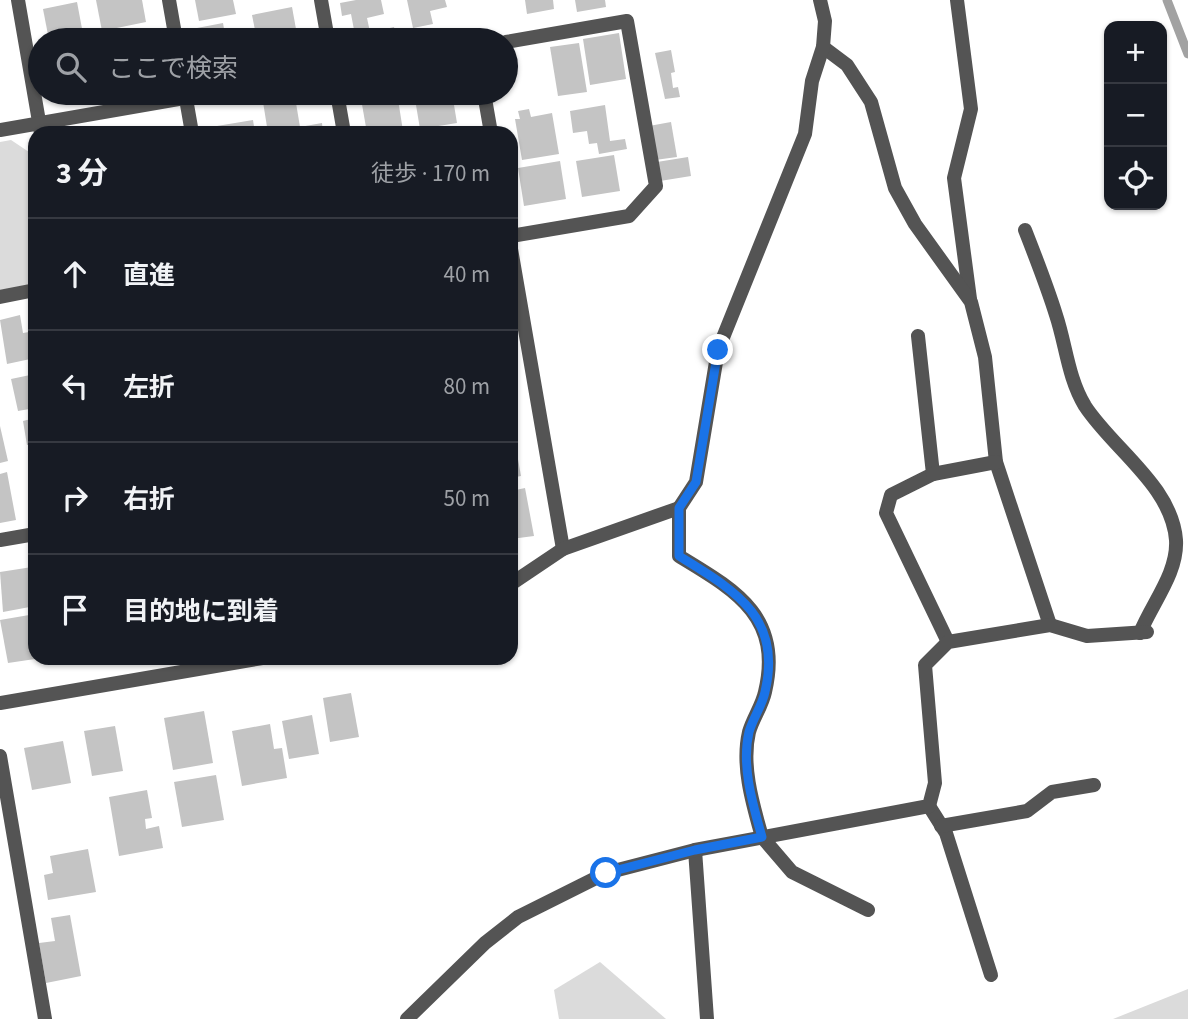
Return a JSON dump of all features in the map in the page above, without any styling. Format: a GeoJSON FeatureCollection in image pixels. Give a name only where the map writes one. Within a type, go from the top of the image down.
{"type":"FeatureCollection","features":[{"type":"Feature","properties":{"kind":"street"},"geometry":{"type":"LineString","coordinates":[[18,0],[28,58]]}},
{"type":"Feature","properties":{"kind":"street"},"geometry":{"type":"LineString","coordinates":[[169,0],[174,28]]}},
{"type":"Feature","properties":{"kind":"street"},"geometry":{"type":"LineString","coordinates":[[321,0],[326,28]]}},
{"type":"Feature","properties":{"kind":"street"},"geometry":{"type":"LineString","coordinates":[[820,0],[825,21],[823,47],[812,81],[805,134],[791,176],[757,250],[718,350],[696,482],[679,508],[679,556],[733,589],[759,620],[768,650],[765,692],[749,734],[748,786],[762,837],[792,872],[868,910]]}},
{"type":"Feature","properties":{"kind":"street"},"geometry":{"type":"LineString","coordinates":[[957,0],[971,109],[954,178],[971,302],[985,357],[996,461],[1050,625]]}},
{"type":"Feature","properties":{"kind":"street"},"geometry":{"type":"LineString","coordinates":[[518,40],[627,21],[656,186],[629,216],[518,235]]}},
{"type":"Feature","properties":{"kind":"street"},"geometry":{"type":"LineString","coordinates":[[823,47],[847,65],[871,102],[895,188],[915,223],[971,302]]}},
{"type":"Feature","properties":{"kind":"street"},"geometry":{"type":"LineString","coordinates":[[36,105],[40,126]]}},
{"type":"Feature","properties":{"kind":"street"},"geometry":{"type":"LineString","coordinates":[[49,126],[142,105]]}},
{"type":"Feature","properties":{"kind":"street"},"geometry":{"type":"LineString","coordinates":[[188,105],[191,126]]}},
{"type":"Feature","properties":{"kind":"street"},"geometry":{"type":"LineString","coordinates":[[339,105],[343,126]]}},
{"type":"Feature","properties":{"kind":"street"},"geometry":{"type":"LineString","coordinates":[[486,105],[490,126]]}},
{"type":"Feature","properties":{"kind":"street"},"geometry":{"type":"LineString","coordinates":[[0,130],[28,129]]}},
{"type":"Feature","properties":{"kind":"street"},"geometry":{"type":"LineString","coordinates":[[991,975],[941,826],[929,806],[935,783],[925,665],[948,642],[1050,625],[1087,636],[1143,632],[1151,606],[1175,565],[1176,539],[1170,513],[1140,471],[1086,406],[1072,379],[1057,316],[1025,230]]}},
{"type":"Feature","properties":{"kind":"street"},"geometry":{"type":"LineString","coordinates":[[518,289],[563,548]]}},
{"type":"Feature","properties":{"kind":"street"},"geometry":{"type":"LineString","coordinates":[[0,297],[28,291]]}},
{"type":"Feature","properties":{"kind":"street"},"geometry":{"type":"LineString","coordinates":[[918,336],[933,474]]}},
{"type":"Feature","properties":{"kind":"street"},"geometry":{"type":"LineString","coordinates":[[948,642],[886,513],[891,495],[933,474],[996,461]]}},
{"type":"Feature","properties":{"kind":"street"},"geometry":{"type":"LineString","coordinates":[[518,579],[563,548],[679,508]]}},
{"type":"Feature","properties":{"kind":"street"},"geometry":{"type":"LineString","coordinates":[[0,540],[28,535]]}},
{"type":"Feature","properties":{"kind":"street"},"geometry":{"type":"LineString","coordinates":[[0,703],[221,665]]}},
{"type":"Feature","properties":{"kind":"street"},"geometry":{"type":"LineString","coordinates":[[0,756],[45,1019]]}},
{"type":"Feature","properties":{"kind":"street"},"geometry":{"type":"LineString","coordinates":[[941,826],[1027,811],[1052,792],[1094,785]]}},
{"type":"Feature","properties":{"kind":"street"},"geometry":{"type":"LineString","coordinates":[[407,1019],[485,943],[518,917],[606,873],[695,850],[929,806]]}},
{"type":"Feature","properties":{"kind":"street"},"geometry":{"type":"LineString","coordinates":[[695,850],[707,1019]]}},
{"type":"Feature","properties":{"kind":"shaded area"},"geometry":{"type":"Polygon","coordinates":[[[11,140],[28,151],[28,286],[0,290],[0,142],[11,140]]]}},
{"type":"Feature","properties":{"kind":"shaded area"},"geometry":{"type":"Polygon","coordinates":[[[600,962],[666,1019],[559,1019],[554,990],[600,962]]]}},
{"type":"Feature","properties":{"kind":"shaded area"},"geometry":{"type":"Polygon","coordinates":[[[1188,989],[1188,1019],[1113,1019],[1188,989]]]}},
{"type":"Feature","properties":{"kind":"building"},"geometry":{"type":"Polygon","coordinates":[[[96,0],[142,0],[146,22],[101,28],[96,0]]]}},
{"type":"Feature","properties":{"kind":"building"},"geometry":{"type":"Polygon","coordinates":[[[195,0],[233,0],[236,14],[199,21],[195,0]]]}},
{"type":"Feature","properties":{"kind":"building"},"geometry":{"type":"Polygon","coordinates":[[[381,0],[384,14],[367,18],[369,28],[354,28],[351,14],[342,16],[340,3],[381,0]]]}},
{"type":"Feature","properties":{"kind":"building"},"geometry":{"type":"Polygon","coordinates":[[[407,0],[445,0],[447,7],[430,11],[433,24],[413,28],[407,0]]]}},
{"type":"Feature","properties":{"kind":"building"},"geometry":{"type":"Polygon","coordinates":[[[525,0],[553,0],[554,9],[527,14],[525,0]]]}},
{"type":"Feature","properties":{"kind":"building"},"geometry":{"type":"Polygon","coordinates":[[[575,0],[605,0],[606,7],[577,12],[575,0]]]}},
{"type":"Feature","properties":{"kind":"building"},"geometry":{"type":"Polygon","coordinates":[[[77,2],[82,28],[47,28],[43,9],[77,2]]]}},
{"type":"Feature","properties":{"kind":"building"},"geometry":{"type":"Polygon","coordinates":[[[292,7],[296,28],[255,28],[252,15],[292,7]]]}},
{"type":"Feature","properties":{"kind":"building"},"geometry":{"type":"Polygon","coordinates":[[[223,23],[224,28],[197,28],[223,23]]]}},
{"type":"Feature","properties":{"kind":"building"},"geometry":{"type":"Polygon","coordinates":[[[619,33],[626,79],[590,85],[583,39],[619,33]]]}},
{"type":"Feature","properties":{"kind":"building"},"geometry":{"type":"Polygon","coordinates":[[[579,43],[587,92],[558,96],[550,47],[579,43]]]}},
{"type":"Feature","properties":{"kind":"building"},"geometry":{"type":"Polygon","coordinates":[[[671,50],[675,72],[671,73],[673,88],[678,87],[680,97],[665,99],[655,53],[671,50]]]}},
{"type":"Feature","properties":{"kind":"building"},"geometry":{"type":"Polygon","coordinates":[[[263,105],[296,105],[300,126],[267,126],[263,105]]]}},
{"type":"Feature","properties":{"kind":"building"},"geometry":{"type":"Polygon","coordinates":[[[362,105],[399,105],[402,126],[366,126],[362,105]]]}},
{"type":"Feature","properties":{"kind":"building"},"geometry":{"type":"Polygon","coordinates":[[[416,105],[454,105],[457,123],[420,126],[416,105]]]}},
{"type":"Feature","properties":{"kind":"building"},"geometry":{"type":"Polygon","coordinates":[[[605,105],[610,141],[625,139],[627,149],[599,154],[597,143],[589,144],[587,131],[573,133],[570,111],[605,105]]]}},
{"type":"Feature","properties":{"kind":"building"},"geometry":{"type":"Polygon","coordinates":[[[529,109],[531,117],[552,113],[559,154],[522,160],[515,119],[520,119],[518,111],[529,109]]]}},
{"type":"Feature","properties":{"kind":"building"},"geometry":{"type":"Polygon","coordinates":[[[253,120],[254,126],[217,126],[253,120]]]}},
{"type":"Feature","properties":{"kind":"building"},"geometry":{"type":"Polygon","coordinates":[[[671,122],[677,157],[655,160],[649,126],[671,122]]]}},
{"type":"Feature","properties":{"kind":"building"},"geometry":{"type":"Polygon","coordinates":[[[614,155],[620,191],[582,197],[576,161],[614,155]]]}},
{"type":"Feature","properties":{"kind":"building"},"geometry":{"type":"Polygon","coordinates":[[[688,157],[691,176],[660,181],[657,162],[688,157]]]}},
{"type":"Feature","properties":{"kind":"building"},"geometry":{"type":"Polygon","coordinates":[[[560,161],[566,199],[524,206],[518,168],[560,161]]]}},
{"type":"Feature","properties":{"kind":"building"},"geometry":{"type":"Polygon","coordinates":[[[20,315],[23,333],[28,332],[28,360],[7,364],[0,320],[20,315]]]}},
{"type":"Feature","properties":{"kind":"building"},"geometry":{"type":"Polygon","coordinates":[[[28,375],[28,409],[18,411],[11,379],[28,375]]]}},
{"type":"Feature","properties":{"kind":"building"},"geometry":{"type":"Polygon","coordinates":[[[28,420],[28,445],[27,445],[23,421],[28,420]]]}},
{"type":"Feature","properties":{"kind":"building"},"geometry":{"type":"Polygon","coordinates":[[[0,426],[8,461],[0,463],[0,426]]]}},
{"type":"Feature","properties":{"kind":"building"},"geometry":{"type":"Polygon","coordinates":[[[7,472],[16,520],[0,523],[0,474],[7,472]]]}},
{"type":"Feature","properties":{"kind":"building"},"geometry":{"type":"Polygon","coordinates":[[[525,488],[534,536],[518,538],[518,490],[525,488]]]}},
{"type":"Feature","properties":{"kind":"building"},"geometry":{"type":"Polygon","coordinates":[[[28,568],[28,607],[3,612],[0,572],[28,568]]]}},
{"type":"Feature","properties":{"kind":"building"},"geometry":{"type":"Polygon","coordinates":[[[28,615],[28,660],[8,663],[0,620],[28,615]]]}},
{"type":"Feature","properties":{"kind":"building"},"geometry":{"type":"Polygon","coordinates":[[[351,693],[359,737],[330,742],[323,698],[351,693]]]}},
{"type":"Feature","properties":{"kind":"building"},"geometry":{"type":"Polygon","coordinates":[[[204,711],[213,763],[173,770],[164,718],[204,711]]]}},
{"type":"Feature","properties":{"kind":"building"},"geometry":{"type":"Polygon","coordinates":[[[312,715],[319,754],[289,759],[282,721],[312,715]]]}},
{"type":"Feature","properties":{"kind":"building"},"geometry":{"type":"Polygon","coordinates":[[[270,724],[274,749],[282,748],[287,778],[242,786],[232,731],[270,724]]]}},
{"type":"Feature","properties":{"kind":"building"},"geometry":{"type":"Polygon","coordinates":[[[115,726],[123,771],[92,776],[84,731],[115,726]]]}},
{"type":"Feature","properties":{"kind":"building"},"geometry":{"type":"Polygon","coordinates":[[[63,741],[71,783],[32,790],[24,748],[63,741]]]}},
{"type":"Feature","properties":{"kind":"building"},"geometry":{"type":"Polygon","coordinates":[[[216,775],[224,820],[182,827],[174,782],[216,775]]]}},
{"type":"Feature","properties":{"kind":"building"},"geometry":{"type":"Polygon","coordinates":[[[147,790],[152,818],[145,819],[146,829],[159,826],[163,848],[119,856],[109,797],[147,790]]]}},
{"type":"Feature","properties":{"kind":"building"},"geometry":{"type":"Polygon","coordinates":[[[88,849],[96,892],[48,900],[44,875],[53,873],[50,856],[88,849]]]}},
{"type":"Feature","properties":{"kind":"building"},"geometry":{"type":"Polygon","coordinates":[[[70,915],[81,976],[46,983],[39,943],[55,941],[51,918],[70,915]]]}},
{"type":"Feature","properties":{"kind":"waterway"},"geometry":{"type":"LineString","coordinates":[[1167,0],[1188,54]]}},
{"type":"Feature","properties":{"kind":"route"},"geometry":{"type":"LineString","coordinates":[[606,873],[695,850],[762,837],[748,786],[749,734],[765,692],[768,650],[759,620],[733,589],[679,556],[679,508],[696,482],[718,350]]}}]}
